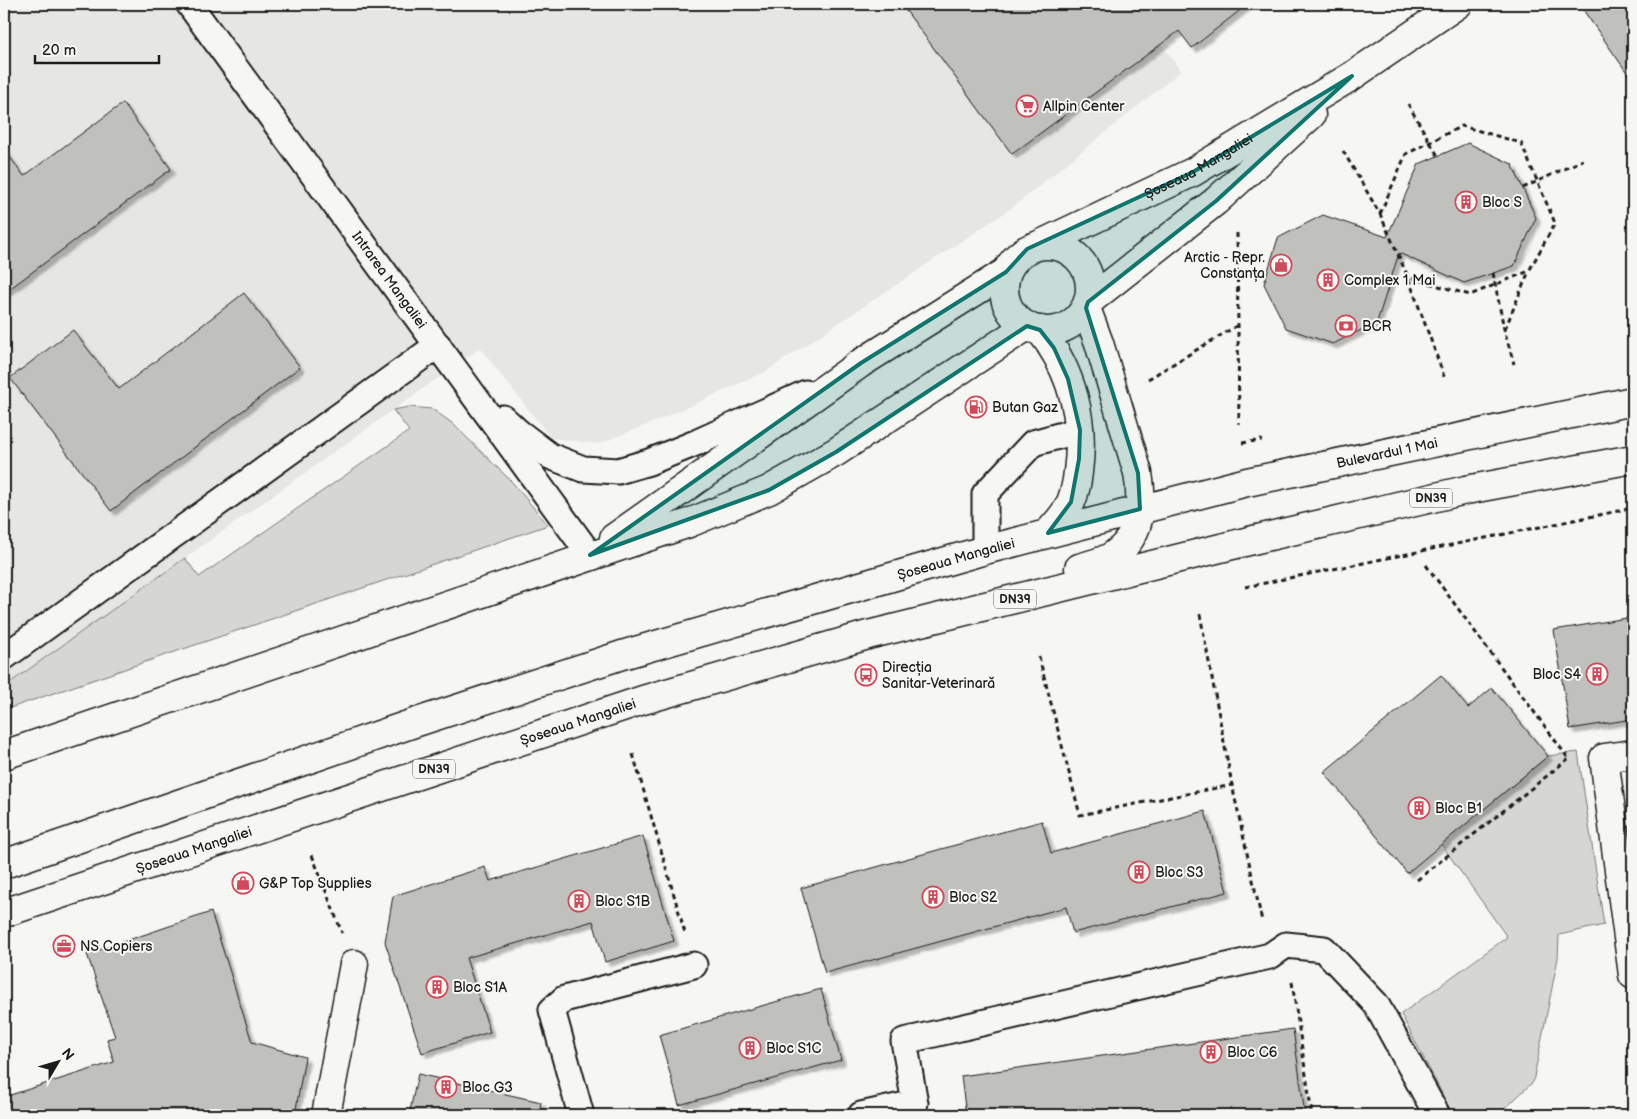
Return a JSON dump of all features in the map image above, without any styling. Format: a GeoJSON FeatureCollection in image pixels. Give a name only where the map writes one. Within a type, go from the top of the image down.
{"type":"FeatureCollection","features":[{"type":"Feature","properties":{"kind":"main road","name":"Șoseaua Mangaliei"},"geometry":{"type":"LineString","coordinates":[[1038,245],[1193,172],[1352,76],[1458,4]]}},
{"type":"Feature","properties":{"kind":"main road","name":"Șoseaua Mangaliei"},"geometry":{"type":"LineString","coordinates":[[1087,305],[1216,201],[1352,76]]}},
{"type":"Feature","properties":{"kind":"main road"},"geometry":{"type":"LineString","coordinates":[[4,755],[689,523],[769,490],[836,452],[1033,328],[1052,331],[1073,323],[1087,305],[1091,289],[1089,276],[1084,264],[1075,254],[1064,247],[1052,244],[1038,245],[1027,249],[1017,256],[1006,272],[861,363],[590,555]]}},
{"type":"Feature","properties":{"kind":"main road"},"geometry":{"type":"LineString","coordinates":[[1006,272],[1004,284],[1009,309],[1017,318],[1033,328],[1054,348],[1068,379],[1080,430],[1080,459],[1076,486],[1071,502],[1062,518],[1048,533]]}},
{"type":"Feature","properties":{"kind":"main road"},"geometry":{"type":"LineString","coordinates":[[919,621],[996,589],[1100,562],[1115,555],[1128,543],[1135,530],[1140,509],[1141,490],[1138,473],[1087,305]]}},
{"type":"Feature","properties":{"kind":"main road","name":"Bulevardul 1 Mai"},"geometry":{"type":"LineString","coordinates":[[1140,509],[1247,482],[1633,401]]}},
{"type":"Feature","properties":{"kind":"main road","name":"Șoseaua Mangaliei"},"geometry":{"type":"LineString","coordinates":[[4,913],[643,700],[919,621],[1466,490],[1633,459]]}},
{"type":"Feature","properties":{"kind":"main road","name":"Șoseaua Mangaliei"},"geometry":{"type":"LineString","coordinates":[[4,864],[393,730],[622,655],[985,550],[1140,509]]}},
{"type":"Feature","properties":{"kind":"main road"},"geometry":{"type":"LineString","coordinates":[[1633,754],[1604,758],[1633,967]]}},
{"type":"Feature","properties":{"kind":"main road"},"geometry":{"type":"LineString","coordinates":[[326,1115],[354,964]]}},
{"type":"Feature","properties":{"kind":"lane","name":"Intrarea Mangaliei"},"geometry":{"type":"LineString","coordinates":[[189,4],[590,555]]}},
{"type":"Feature","properties":{"kind":"lane"},"geometry":{"type":"LineString","coordinates":[[4,657],[438,345]]}},
{"type":"Feature","properties":{"kind":"lane"},"geometry":{"type":"LineString","coordinates":[[462,378],[517,431],[550,456],[583,469],[618,471],[649,462],[698,442],[804,394],[861,363]]}},
{"type":"Feature","properties":{"kind":"lane"},"geometry":{"type":"LineString","coordinates":[[985,550],[985,494],[1033,443],[1080,430]]}},
{"type":"Feature","properties":{"kind":"lane"},"geometry":{"type":"LineString","coordinates":[[862,1115],[915,1103],[904,1041],[1278,950],[1324,948],[1376,1004],[1437,1115]]}},
{"type":"Feature","properties":{"kind":"lane"},"geometry":{"type":"LineString","coordinates":[[580,1115],[552,1010],[564,999],[694,965]]}},
{"type":"Feature","properties":{"kind":"path"},"geometry":{"type":"LineString","coordinates":[[1408,104],[1438,156]]}},
{"type":"Feature","properties":{"kind":"path"},"geometry":{"type":"LineString","coordinates":[[1380,214],[1406,154],[1462,126],[1520,143],[1555,223],[1530,271],[1504,330]]}},
{"type":"Feature","properties":{"kind":"path"},"geometry":{"type":"LineString","coordinates":[[1343,151],[1380,214],[1408,277],[1445,378]]}},
{"type":"Feature","properties":{"kind":"path"},"geometry":{"type":"LineString","coordinates":[[1522,188],[1583,160]]}},
{"type":"Feature","properties":{"kind":"path"},"geometry":{"type":"LineString","coordinates":[[1237,233],[1239,424]]}},
{"type":"Feature","properties":{"kind":"path"},"geometry":{"type":"LineString","coordinates":[[1408,277],[1470,295],[1530,271]]}},
{"type":"Feature","properties":{"kind":"path"},"geometry":{"type":"LineString","coordinates":[[1493,273],[1504,330],[1514,364]]}},
{"type":"Feature","properties":{"kind":"path"},"geometry":{"type":"LineString","coordinates":[[1145,381],[1238,325]]}},
{"type":"Feature","properties":{"kind":"path"},"geometry":{"type":"LineString","coordinates":[[1244,587],[1633,508]]}},
{"type":"Feature","properties":{"kind":"path"},"geometry":{"type":"LineString","coordinates":[[1418,880],[1569,759],[1426,565]]}},
{"type":"Feature","properties":{"kind":"path"},"geometry":{"type":"LineString","coordinates":[[1200,614],[1232,785],[1278,950],[1312,1115]]}},
{"type":"Feature","properties":{"kind":"path"},"geometry":{"type":"LineString","coordinates":[[1039,657],[1080,815],[1232,785]]}},
{"type":"Feature","properties":{"kind":"path"},"geometry":{"type":"LineString","coordinates":[[633,754],[694,965]]}},
{"type":"Feature","properties":{"kind":"path"},"geometry":{"type":"LineString","coordinates":[[312,855],[354,964]]}},
{"type":"Feature","properties":{"kind":"highlighted area"},"geometry":{"type":"Polygon","coordinates":[[[1352,76],[1216,201],[1088,302],[1086,308],[1138,473],[1140,509],[1048,533],[1071,502],[1079,459],[1080,430],[1068,379],[1054,348],[1040,330],[1027,326],[836,452],[769,490],[590,555],[861,363],[1006,272],[1027,249],[1193,172],[1352,76]]]}},
{"type":"Feature","properties":{"kind":"shaded area"},"geometry":{"type":"Polygon","coordinates":[[[4,4],[1132,4],[1181,71],[1013,207],[765,372],[652,423],[598,444],[551,438],[480,348],[4,687],[4,4]]]}},
{"type":"Feature","properties":{"kind":"shaded area"},"geometry":{"type":"Polygon","coordinates":[[[409,407],[432,409],[452,423],[512,482],[548,525],[4,710],[4,687],[185,558],[199,577],[409,431],[393,410],[409,407]]]}},
{"type":"Feature","properties":{"kind":"shaded area"},"geometry":{"type":"Polygon","coordinates":[[[1578,752],[1604,925],[1559,935],[1558,958],[1533,1082],[1498,1115],[1453,1115],[1401,1014],[1507,937],[1441,844],[1548,756],[1578,752]]]}},
{"type":"Feature","properties":{"kind":"building","name":"Allpin Center"},"geometry":{"type":"Polygon","coordinates":[[[901,4],[1248,4],[1192,48],[1179,31],[1012,154],[901,4]]]}},
{"type":"Feature","properties":{"kind":"building"},"geometry":{"type":"Polygon","coordinates":[[[1579,4],[1633,4],[1633,81],[1579,4]]]}},
{"type":"Feature","properties":{"kind":"building"},"geometry":{"type":"Polygon","coordinates":[[[123,103],[171,169],[4,293],[4,149],[24,176],[123,103]]]}},
{"type":"Feature","properties":{"kind":"building"},"geometry":{"type":"Polygon","coordinates":[[[1468,143],[1512,164],[1536,218],[1514,266],[1464,283],[1399,253],[1377,322],[1333,344],[1286,328],[1264,284],[1278,238],[1323,215],[1387,237],[1419,164],[1468,143]]]}},
{"type":"Feature","properties":{"kind":"building"},"geometry":{"type":"Polygon","coordinates":[[[244,293],[300,367],[111,511],[10,378],[73,330],[119,389],[244,293]]]}},
{"type":"Feature","properties":{"kind":"building","name":"Bloc S4"},"geometry":{"type":"Polygon","coordinates":[[[1633,617],[1633,719],[1570,729],[1554,630],[1633,617]]]}},
{"type":"Feature","properties":{"kind":"building","name":"Bloc B1"},"geometry":{"type":"Polygon","coordinates":[[[1441,675],[1468,708],[1492,688],[1548,756],[1407,873],[1324,772],[1441,675]]]}},
{"type":"Feature","properties":{"kind":"building","name":"Bloc S2"},"geometry":{"type":"Polygon","coordinates":[[[1205,811],[1227,892],[1073,933],[1066,907],[825,973],[801,888],[1042,821],[1051,853],[1205,811]]]}},
{"type":"Feature","properties":{"kind":"building"},"geometry":{"type":"Polygon","coordinates":[[[643,836],[674,941],[605,962],[593,921],[466,958],[490,1032],[422,1053],[385,942],[393,896],[485,867],[490,881],[643,836]]]}},
{"type":"Feature","properties":{"kind":"building"},"geometry":{"type":"Polygon","coordinates":[[[211,912],[252,1042],[305,1057],[295,1115],[4,1115],[4,1097],[114,1062],[107,1039],[115,1037],[87,954],[211,912]]]}},
{"type":"Feature","properties":{"kind":"building","name":"Bloc S1C"},"geometry":{"type":"Polygon","coordinates":[[[821,989],[841,1060],[679,1105],[659,1035],[821,989]]]}},
{"type":"Feature","properties":{"kind":"building","name":"Bloc C6"},"geometry":{"type":"Polygon","coordinates":[[[1293,1029],[1305,1115],[966,1115],[961,1076],[1293,1029]]]}},
{"type":"Feature","properties":{"kind":"building","name":"Bloc G3"},"geometry":{"type":"Polygon","coordinates":[[[418,1074],[541,1102],[539,1115],[409,1115],[418,1074]]]}},
{"type":"Feature","properties":{"kind":"place","name":"Allpin Center"},"geometry":{"type":"Point","coordinates":[1027,106]}},
{"type":"Feature","properties":{"kind":"place","name":"Bloc S"},"geometry":{"type":"Point","coordinates":[1466,202]}},
{"type":"Feature","properties":{"kind":"place","name":"Arctic - Repr. Constanța"},"geometry":{"type":"Point","coordinates":[1281,265]}},
{"type":"Feature","properties":{"kind":"place","name":"Complex 1 Mai"},"geometry":{"type":"Point","coordinates":[1328,280]}},
{"type":"Feature","properties":{"kind":"place","name":"BCR"},"geometry":{"type":"Point","coordinates":[1346,326]}},
{"type":"Feature","properties":{"kind":"place","name":"Butan Gaz"},"geometry":{"type":"Point","coordinates":[976,407]}},
{"type":"Feature","properties":{"kind":"place","name":"Bloc S4"},"geometry":{"type":"Point","coordinates":[1597,674]}},
{"type":"Feature","properties":{"kind":"place","name":"Direcția Sanitar-Veterinară"},"geometry":{"type":"Point","coordinates":[866,675]}},
{"type":"Feature","properties":{"kind":"place","name":"Bloc B1"},"geometry":{"type":"Point","coordinates":[1419,808]}},
{"type":"Feature","properties":{"kind":"place","name":"Bloc S3"},"geometry":{"type":"Point","coordinates":[1139,872]}},
{"type":"Feature","properties":{"kind":"place","name":"G&P Top Supplies"},"geometry":{"type":"Point","coordinates":[243,883]}},
{"type":"Feature","properties":{"kind":"place","name":"Bloc S2"},"geometry":{"type":"Point","coordinates":[933,897]}},
{"type":"Feature","properties":{"kind":"place","name":"Bloc S1B"},"geometry":{"type":"Point","coordinates":[579,901]}},
{"type":"Feature","properties":{"kind":"place","name":"NS Copiers"},"geometry":{"type":"Point","coordinates":[64,946]}},
{"type":"Feature","properties":{"kind":"place","name":"Bloc S1A"},"geometry":{"type":"Point","coordinates":[437,987]}},
{"type":"Feature","properties":{"kind":"place","name":"Bloc S1C"},"geometry":{"type":"Point","coordinates":[750,1048]}},
{"type":"Feature","properties":{"kind":"place","name":"Bloc C6"},"geometry":{"type":"Point","coordinates":[1211,1052]}},
{"type":"Feature","properties":{"kind":"place","name":"Bloc G3"},"geometry":{"type":"Point","coordinates":[446,1087]}}]}
